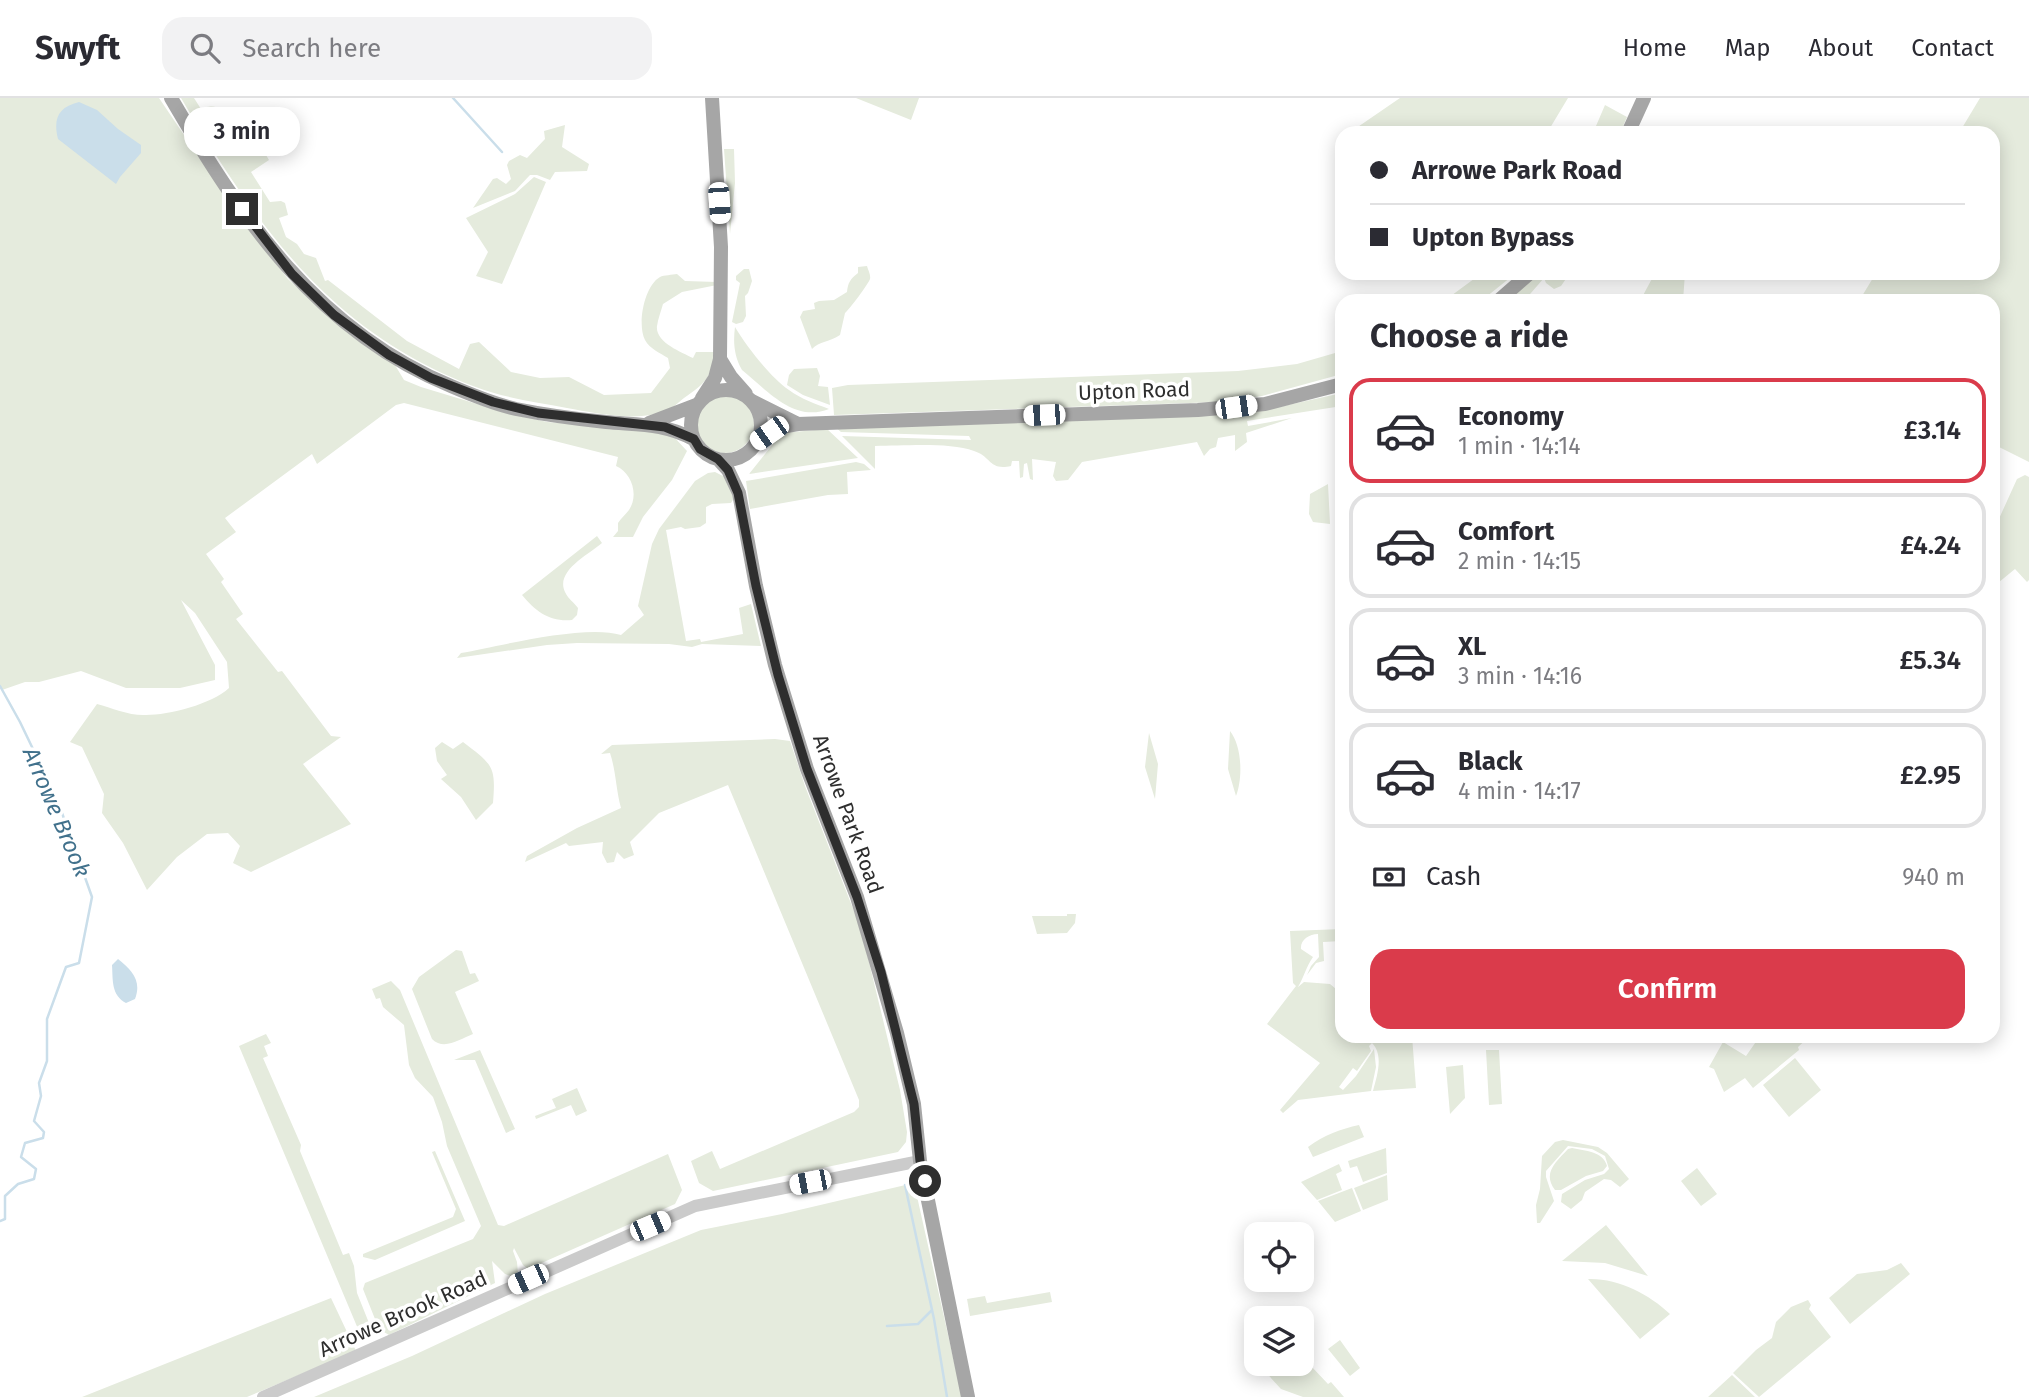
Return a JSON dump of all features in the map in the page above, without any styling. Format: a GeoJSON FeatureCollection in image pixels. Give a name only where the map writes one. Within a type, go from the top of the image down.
{"type":"FeatureCollection","features":[{"type":"Feature","properties":{"kind":"main road"},"geometry":{"type":"LineString","coordinates":[[171,98],[212,166],[292,274],[352,330],[389,355],[431,378],[512,408],[566,418],[648,424],[674,430],[694,439],[706,454],[730,460],[741,457],[754,446],[761,421],[751,400],[720,359]]}},
{"type":"Feature","properties":{"kind":"main road"},"geometry":{"type":"LineString","coordinates":[[694,439],[691,422],[699,402],[715,378],[720,359],[721,247],[712,98]]}},
{"type":"Feature","properties":{"kind":"main road"},"geometry":{"type":"LineString","coordinates":[[1631,126],[1644,98]]}},
{"type":"Feature","properties":{"kind":"main road"},"geometry":{"type":"LineString","coordinates":[[1506,294],[1522,280]]}},
{"type":"Feature","properties":{"kind":"main road","name":"Upton Road"},"geometry":{"type":"LineString","coordinates":[[754,446],[782,427],[798,424],[1211,410],[1278,401],[1335,386]]}},
{"type":"Feature","properties":{"kind":"main road"},"geometry":{"type":"LineString","coordinates":[[648,424],[699,402],[711,393],[732,390],[751,400]]}},
{"type":"Feature","properties":{"kind":"main road","name":"Upton Road"},"geometry":{"type":"LineString","coordinates":[[751,400],[798,424]]}},
{"type":"Feature","properties":{"kind":"main road","name":"Arrowe Park Road"},"geometry":{"type":"LineString","coordinates":[[738,493],[743,467],[754,446]]}},
{"type":"Feature","properties":{"kind":"main road","name":"Arrowe Park Road"},"geometry":{"type":"LineString","coordinates":[[718,459],[728,470],[738,493],[775,665],[807,769],[857,897],[897,1033],[914,1104],[920,1161],[968,1397]]}},
{"type":"Feature","properties":{"kind":"street","name":"Arrowe Brook Road"},"geometry":{"type":"LineString","coordinates":[[263,1397],[695,1206],[920,1161]]}},
{"type":"Feature","properties":{"kind":"shaded area"},"geometry":{"type":"Polygon","coordinates":[[[0,98],[159,98],[241,219],[288,279],[328,316],[395,365],[404,380],[497,410],[547,422],[660,431],[674,437],[687,451],[672,480],[643,517],[633,537],[613,537],[618,531],[618,523],[632,504],[634,491],[630,479],[616,466],[618,457],[404,403],[396,405],[317,464],[312,454],[225,518],[236,532],[206,554],[224,579],[221,582],[243,614],[236,619],[278,672],[282,671],[331,736],[341,737],[303,764],[351,824],[251,872],[233,863],[240,846],[228,833],[207,834],[177,857],[147,890],[123,843],[102,813],[104,794],[82,747],[70,742],[97,704],[134,714],[155,714],[201,704],[229,688],[227,662],[195,613],[181,600],[215,665],[215,680],[180,688],[126,688],[81,671],[39,682],[25,682],[2,690],[0,686],[0,98]]]}},
{"type":"Feature","properties":{"kind":"shaded area"},"geometry":{"type":"Polygon","coordinates":[[[181,98],[194,98],[201,109],[216,107],[224,112],[223,123],[237,120],[246,122],[269,160],[251,172],[270,202],[285,203],[288,215],[279,218],[286,237],[297,244],[304,254],[316,258],[325,281],[328,280],[407,341],[459,369],[470,344],[479,342],[511,372],[540,378],[569,377],[604,395],[651,393],[670,368],[668,358],[645,340],[642,325],[644,306],[654,282],[662,276],[677,274],[685,281],[717,282],[717,285],[682,292],[663,304],[657,332],[664,342],[693,358],[696,352],[714,352],[709,374],[697,388],[669,409],[644,416],[617,416],[521,400],[473,386],[432,368],[373,333],[314,283],[252,208],[181,98]]]}},
{"type":"Feature","properties":{"kind":"shaded area"},"geometry":{"type":"Polygon","coordinates":[[[856,98],[919,98],[911,120],[856,98]]]}},
{"type":"Feature","properties":{"kind":"shaded area"},"geometry":{"type":"Polygon","coordinates":[[[1400,98],[1568,98],[1551,126],[1359,126],[1400,98]]]}},
{"type":"Feature","properties":{"kind":"shaded area"},"geometry":{"type":"Polygon","coordinates":[[[1980,98],[2029,98],[2029,462],[2000,448],[2000,294],[1863,294],[1872,280],[2000,280],[2000,126],[1963,126],[1980,98]]]}},
{"type":"Feature","properties":{"kind":"shaded area"},"geometry":{"type":"Polygon","coordinates":[[[1605,105],[1627,117],[1623,126],[1596,126],[1605,105]]]}},
{"type":"Feature","properties":{"kind":"shaded area"},"geometry":{"type":"Polygon","coordinates":[[[565,125],[562,147],[589,164],[587,171],[555,172],[550,180],[530,175],[515,191],[473,208],[493,179],[497,178],[506,184],[511,179],[507,165],[509,161],[520,155],[527,158],[545,139],[544,131],[565,125]]]}},
{"type":"Feature","properties":{"kind":"shaded area"},"geometry":{"type":"Polygon","coordinates":[[[724,149],[734,149],[735,183],[730,234],[724,149]]]}},
{"type":"Feature","properties":{"kind":"shaded area"},"geometry":{"type":"Polygon","coordinates":[[[534,177],[546,182],[502,284],[476,276],[488,252],[466,218],[515,194],[534,177]]]}},
{"type":"Feature","properties":{"kind":"shaded area"},"geometry":{"type":"Polygon","coordinates":[[[867,266],[870,279],[845,313],[840,335],[812,349],[800,317],[803,311],[815,309],[814,303],[834,300],[847,292],[850,281],[858,273],[858,267],[867,266]]]}},
{"type":"Feature","properties":{"kind":"shaded area"},"geometry":{"type":"Polygon","coordinates":[[[744,269],[749,269],[752,281],[745,296],[746,316],[743,322],[736,324],[732,322],[740,283],[736,276],[744,269]]]}},
{"type":"Feature","properties":{"kind":"shaded area"},"geometry":{"type":"Polygon","coordinates":[[[1472,280],[1507,280],[1490,294],[1454,294],[1472,280]]]}},
{"type":"Feature","properties":{"kind":"shaded area"},"geometry":{"type":"Polygon","coordinates":[[[1531,280],[1542,280],[1530,294],[1516,294],[1531,280]]]}},
{"type":"Feature","properties":{"kind":"shaded area"},"geometry":{"type":"Polygon","coordinates":[[[1545,280],[1565,280],[1554,289],[1545,280]]]}},
{"type":"Feature","properties":{"kind":"shaded area"},"geometry":{"type":"Polygon","coordinates":[[[1651,280],[1684,280],[1684,294],[1644,294],[1651,280]]]}},
{"type":"Feature","properties":{"kind":"shaded area"},"geometry":{"type":"Polygon","coordinates":[[[735,327],[759,361],[782,384],[798,396],[829,409],[804,412],[793,408],[771,395],[742,370],[735,349],[735,327]]]}},
{"type":"Feature","properties":{"kind":"shaded area"},"geometry":{"type":"Polygon","coordinates":[[[1335,353],[1335,376],[1262,396],[1220,402],[834,415],[832,388],[848,385],[1238,371],[1297,364],[1335,353]]]}},
{"type":"Feature","properties":{"kind":"shaded area"},"geometry":{"type":"Polygon","coordinates":[[[817,368],[820,376],[818,386],[828,387],[830,405],[803,395],[787,385],[789,375],[794,369],[817,368]]]}},
{"type":"Feature","properties":{"kind":"shaded area"},"geometry":{"type":"Polygon","coordinates":[[[725,395],[736,397],[749,408],[754,424],[752,435],[741,448],[725,453],[714,451],[701,440],[696,424],[698,413],[709,400],[725,395]]]}},
{"type":"Feature","properties":{"kind":"shaded area"},"geometry":{"type":"Polygon","coordinates":[[[1335,395],[1335,407],[1247,421],[1248,426],[1292,418],[1246,433],[1247,442],[1235,451],[1235,435],[1218,438],[1216,447],[1204,456],[1197,442],[1082,462],[1068,480],[1056,481],[1053,476],[1056,462],[1032,459],[1033,480],[1030,479],[1027,463],[1024,464],[1023,477],[1020,478],[1019,461],[1012,461],[1011,466],[998,466],[980,453],[939,445],[875,446],[875,469],[842,436],[971,440],[969,436],[841,432],[834,426],[1279,407],[1335,395]]]}},
{"type":"Feature","properties":{"kind":"shaded area"},"geometry":{"type":"Polygon","coordinates":[[[827,429],[858,458],[749,474],[782,433],[827,429]]]}},
{"type":"Feature","properties":{"kind":"shaded area"},"geometry":{"type":"Polygon","coordinates":[[[856,462],[871,470],[847,472],[848,494],[750,509],[746,481],[856,462]]]}},
{"type":"Feature","properties":{"kind":"shaded area"},"geometry":{"type":"Polygon","coordinates":[[[715,472],[727,478],[734,498],[731,503],[706,507],[706,523],[700,527],[666,530],[686,641],[700,639],[701,642],[743,634],[739,608],[751,604],[761,646],[702,644],[692,647],[669,644],[577,643],[457,658],[461,653],[565,634],[605,632],[621,635],[644,615],[638,606],[652,544],[659,529],[695,481],[715,472]]]}},
{"type":"Feature","properties":{"kind":"shaded area"},"geometry":{"type":"Polygon","coordinates":[[[2025,475],[2029,477],[2029,580],[2027,582],[2015,569],[2000,581],[2000,517],[2017,479],[2025,475]]]}},
{"type":"Feature","properties":{"kind":"shaded area"},"geometry":{"type":"Polygon","coordinates":[[[1328,484],[1330,524],[1313,522],[1309,514],[1310,494],[1328,484]]]}},
{"type":"Feature","properties":{"kind":"shaded area"},"geometry":{"type":"Polygon","coordinates":[[[597,536],[602,543],[574,564],[565,577],[565,592],[578,608],[577,615],[572,620],[544,615],[522,595],[597,536]]]}},
{"type":"Feature","properties":{"kind":"shaded area"},"geometry":{"type":"Polygon","coordinates":[[[1230,731],[1237,745],[1240,762],[1240,780],[1236,796],[1228,769],[1230,731]]]}},
{"type":"Feature","properties":{"kind":"shaded area"},"geometry":{"type":"Polygon","coordinates":[[[1149,733],[1158,764],[1155,799],[1145,767],[1149,733]]]}},
{"type":"Feature","properties":{"kind":"shaded area"},"geometry":{"type":"Polygon","coordinates":[[[775,739],[790,741],[861,929],[900,1090],[907,1132],[906,1142],[898,1152],[713,1191],[699,1183],[691,1161],[712,1151],[720,1169],[854,1112],[859,1107],[859,1100],[728,785],[659,813],[630,842],[634,855],[624,859],[617,852],[614,862],[607,863],[602,853],[603,842],[569,846],[566,843],[525,862],[527,856],[577,828],[621,808],[610,753],[601,754],[612,745],[775,739]]]}},
{"type":"Feature","properties":{"kind":"shaded area"},"geometry":{"type":"Polygon","coordinates":[[[442,742],[453,749],[463,742],[490,767],[494,781],[493,803],[476,820],[461,797],[441,779],[447,775],[437,761],[435,748],[442,742]]]}},
{"type":"Feature","properties":{"kind":"shaded area"},"geometry":{"type":"Polygon","coordinates":[[[1076,914],[1075,923],[1067,933],[1037,934],[1032,916],[1076,914]]]}},
{"type":"Feature","properties":{"kind":"shaded area"},"geometry":{"type":"Polygon","coordinates":[[[1335,929],[1335,941],[1323,942],[1324,961],[1316,963],[1307,975],[1319,957],[1318,934],[1308,936],[1304,940],[1301,949],[1313,957],[1298,987],[1304,982],[1330,984],[1335,988],[1335,1043],[1372,1043],[1369,1046],[1371,1051],[1357,1071],[1353,1068],[1339,1087],[1343,1090],[1356,1076],[1374,1049],[1376,1067],[1371,1091],[1298,1100],[1283,1113],[1280,1110],[1320,1063],[1267,1024],[1296,986],[1293,983],[1290,931],[1335,929]]]}},
{"type":"Feature","properties":{"kind":"shaded area"},"geometry":{"type":"Polygon","coordinates":[[[456,950],[462,951],[470,974],[475,973],[479,981],[455,992],[473,1034],[452,1043],[442,1044],[432,1039],[412,989],[419,977],[456,950]]]}},
{"type":"Feature","properties":{"kind":"shaded area"},"geometry":{"type":"Polygon","coordinates":[[[391,981],[400,990],[498,1225],[504,1226],[668,1154],[682,1190],[675,1204],[528,1269],[514,1248],[518,1274],[514,1277],[505,1274],[492,1261],[495,1283],[389,1335],[379,1329],[363,1289],[365,1283],[473,1239],[481,1226],[447,1146],[433,1097],[415,1078],[409,1065],[404,1025],[383,1007],[380,998],[376,999],[372,989],[391,981]]]}},
{"type":"Feature","properties":{"kind":"shaded area"},"geometry":{"type":"Polygon","coordinates":[[[266,1034],[271,1043],[264,1046],[268,1056],[263,1058],[301,1145],[300,1151],[343,1255],[349,1253],[354,1266],[357,1293],[374,1332],[374,1336],[369,1340],[361,1336],[239,1046],[266,1034]]]}},
{"type":"Feature","properties":{"kind":"shaded area"},"geometry":{"type":"Polygon","coordinates":[[[1372,1043],[1413,1043],[1416,1088],[1373,1091],[1379,1060],[1372,1043]]]}},
{"type":"Feature","properties":{"kind":"shaded area"},"geometry":{"type":"Polygon","coordinates":[[[1722,1043],[1746,1056],[1755,1043],[1802,1043],[1798,1047],[1799,1050],[1753,1088],[1745,1078],[1724,1092],[1714,1069],[1709,1067],[1722,1043]]]}},
{"type":"Feature","properties":{"kind":"shaded area"},"geometry":{"type":"Polygon","coordinates":[[[480,1050],[515,1129],[506,1133],[475,1060],[454,1060],[480,1050]]]}},
{"type":"Feature","properties":{"kind":"shaded area"},"geometry":{"type":"Polygon","coordinates":[[[1486,1050],[1499,1050],[1502,1104],[1489,1105],[1486,1050]]]}},
{"type":"Feature","properties":{"kind":"shaded area"},"geometry":{"type":"Polygon","coordinates":[[[1795,1058],[1821,1090],[1789,1117],[1763,1085],[1795,1058]]]}},
{"type":"Feature","properties":{"kind":"shaded area"},"geometry":{"type":"Polygon","coordinates":[[[1463,1065],[1465,1098],[1450,1114],[1446,1067],[1463,1065]]]}},
{"type":"Feature","properties":{"kind":"shaded area"},"geometry":{"type":"Polygon","coordinates":[[[577,1088],[587,1111],[576,1116],[571,1105],[536,1119],[535,1116],[556,1108],[552,1099],[577,1088]]]}},
{"type":"Feature","properties":{"kind":"shaded area"},"geometry":{"type":"Polygon","coordinates":[[[1359,1125],[1364,1137],[1313,1157],[1308,1147],[1333,1133],[1359,1125]]]}},
{"type":"Feature","properties":{"kind":"shaded area"},"geometry":{"type":"Polygon","coordinates":[[[1563,1140],[1598,1147],[1607,1153],[1629,1179],[1620,1187],[1611,1180],[1604,1179],[1585,1192],[1582,1200],[1571,1209],[1561,1202],[1562,1194],[1609,1169],[1605,1156],[1592,1149],[1568,1146],[1546,1171],[1554,1201],[1540,1223],[1537,1223],[1536,1205],[1542,1156],[1555,1142],[1563,1140]]]}},
{"type":"Feature","properties":{"kind":"shaded area"},"geometry":{"type":"Polygon","coordinates":[[[1386,1148],[1387,1173],[1363,1182],[1357,1166],[1350,1168],[1348,1161],[1386,1148]]]}},
{"type":"Feature","properties":{"kind":"shaded area"},"geometry":{"type":"Polygon","coordinates":[[[1568,1149],[1602,1157],[1607,1166],[1603,1171],[1586,1176],[1561,1190],[1555,1190],[1550,1178],[1552,1168],[1568,1149]]]}},
{"type":"Feature","properties":{"kind":"shaded area"},"geometry":{"type":"Polygon","coordinates":[[[435,1151],[465,1221],[375,1260],[363,1257],[363,1254],[453,1217],[456,1209],[432,1152],[435,1151]]]}},
{"type":"Feature","properties":{"kind":"shaded area"},"geometry":{"type":"Polygon","coordinates":[[[1339,1164],[1342,1171],[1336,1174],[1342,1190],[1317,1200],[1301,1182],[1339,1164]]]}},
{"type":"Feature","properties":{"kind":"shaded area"},"geometry":{"type":"Polygon","coordinates":[[[1697,1168],[1717,1194],[1701,1206],[1681,1181],[1697,1168]]]}},
{"type":"Feature","properties":{"kind":"shaded area"},"geometry":{"type":"Polygon","coordinates":[[[1387,1175],[1388,1200],[1363,1210],[1354,1188],[1387,1175]]]}},
{"type":"Feature","properties":{"kind":"shaded area"},"geometry":{"type":"Polygon","coordinates":[[[914,1183],[962,1397],[314,1397],[412,1356],[545,1294],[701,1230],[914,1183]]]}},
{"type":"Feature","properties":{"kind":"shaded area"},"geometry":{"type":"Polygon","coordinates":[[[1352,1188],[1361,1211],[1335,1222],[1318,1201],[1352,1188]]]}},
{"type":"Feature","properties":{"kind":"shaded area"},"geometry":{"type":"Polygon","coordinates":[[[1606,1225],[1648,1276],[1605,1263],[1562,1261],[1606,1225]]]}},
{"type":"Feature","properties":{"kind":"shaded area"},"geometry":{"type":"Polygon","coordinates":[[[1901,1263],[1910,1274],[1850,1324],[1829,1298],[1857,1274],[1887,1270],[1901,1263]]]}},
{"type":"Feature","properties":{"kind":"shaded area"},"geometry":{"type":"Polygon","coordinates":[[[1588,1279],[1622,1284],[1653,1300],[1670,1314],[1640,1339],[1588,1279]]]}},
{"type":"Feature","properties":{"kind":"shaded area"},"geometry":{"type":"Polygon","coordinates":[[[1050,1292],[1052,1302],[970,1316],[967,1299],[985,1296],[987,1303],[1050,1292]]]}},
{"type":"Feature","properties":{"kind":"shaded area"},"geometry":{"type":"Polygon","coordinates":[[[331,1298],[356,1351],[247,1397],[82,1397],[331,1298]]]}},
{"type":"Feature","properties":{"kind":"shaded area"},"geometry":{"type":"Polygon","coordinates":[[[1808,1300],[1811,1305],[1809,1309],[1831,1337],[1759,1397],[1733,1373],[1772,1338],[1776,1322],[1791,1307],[1808,1300]]]}},
{"type":"Feature","properties":{"kind":"shaded area"},"geometry":{"type":"Polygon","coordinates":[[[1340,1340],[1360,1368],[1350,1376],[1328,1349],[1340,1340]]]}},
{"type":"Feature","properties":{"kind":"shaded area"},"geometry":{"type":"Polygon","coordinates":[[[1314,1369],[1328,1384],[1331,1382],[1344,1397],[1303,1397],[1281,1389],[1269,1376],[1314,1376],[1314,1369]]]}},
{"type":"Feature","properties":{"kind":"shaded area"},"geometry":{"type":"Polygon","coordinates":[[[1732,1375],[1755,1397],[1708,1397],[1732,1375]]]}},
{"type":"Feature","properties":{"kind":"water"},"geometry":{"type":"Polygon","coordinates":[[[79,102],[97,110],[141,145],[141,153],[116,184],[58,139],[56,125],[59,115],[66,107],[79,102]]]}},
{"type":"Feature","properties":{"kind":"water"},"geometry":{"type":"Polygon","coordinates":[[[118,959],[128,967],[136,981],[135,999],[126,1003],[118,996],[114,987],[112,965],[118,959]]]}},
{"type":"Feature","properties":{"kind":"waterway"},"geometry":{"type":"LineString","coordinates":[[453,98],[502,152]]}},
{"type":"Feature","properties":{"kind":"waterway","name":"Arrowe Brook"},"geometry":{"type":"LineString","coordinates":[[0,686],[57,799],[92,897],[79,963],[66,967],[47,1019],[47,1061],[39,1083],[41,1096],[34,1121],[44,1132],[43,1138],[25,1143],[21,1157],[36,1169],[34,1179],[18,1184],[5,1196],[5,1219],[0,1221]]}},
{"type":"Feature","properties":{"kind":"waterway"},"geometry":{"type":"LineString","coordinates":[[905,1185],[934,1319],[947,1397]]}},
{"type":"Feature","properties":{"kind":"waterway"},"geometry":{"type":"LineString","coordinates":[[887,1326],[918,1324],[932,1310]]}},
{"type":"Feature","properties":{"kind":"route"},"geometry":{"type":"LineString","coordinates":[[242,209],[292,274],[334,315],[389,355],[431,378],[512,408],[566,418],[665,427],[694,439],[700,449],[718,459],[728,470],[738,493],[756,586],[778,675],[807,769],[857,897],[881,972],[914,1104],[920,1161],[925,1181]]}}]}
